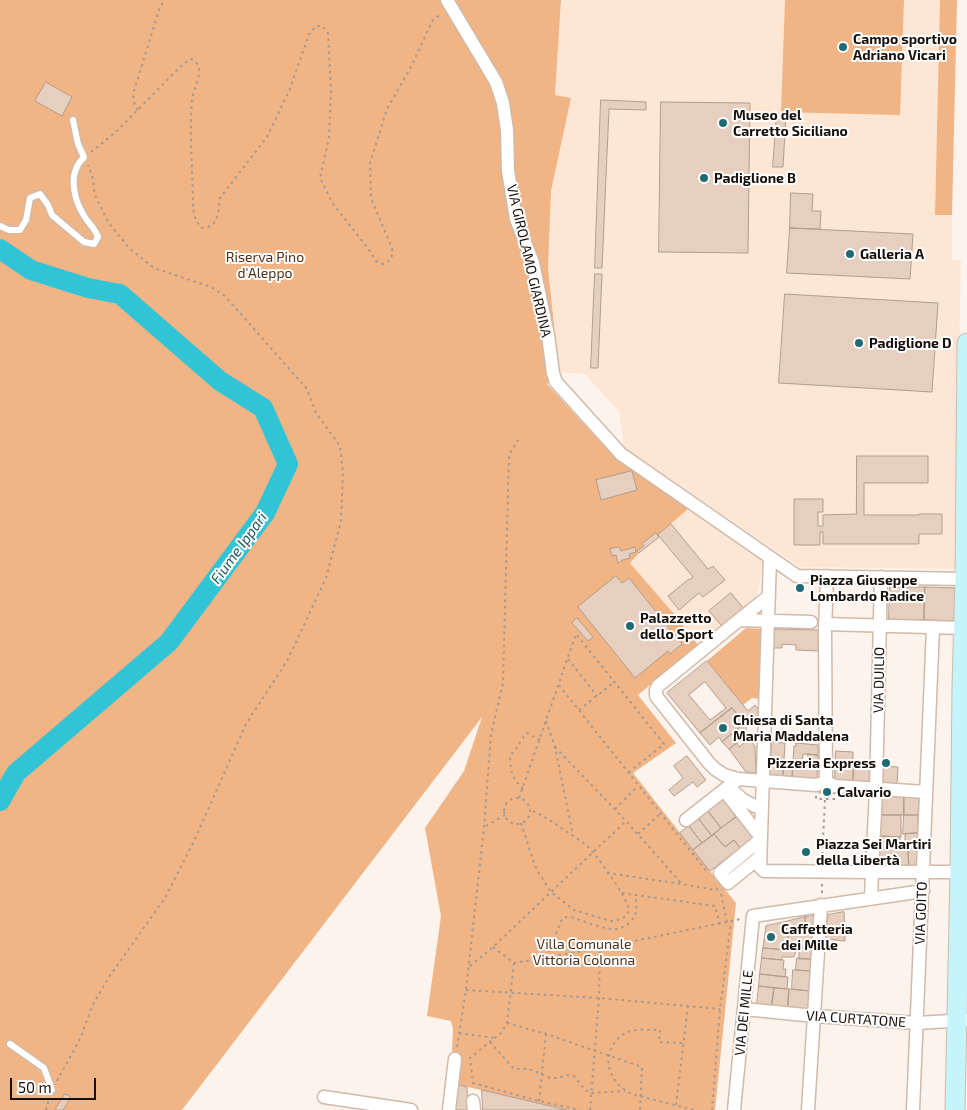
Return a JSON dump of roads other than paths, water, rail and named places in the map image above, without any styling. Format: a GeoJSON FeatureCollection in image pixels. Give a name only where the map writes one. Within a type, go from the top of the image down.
{"type":"FeatureCollection","features":[{"type":"Feature","properties":{"kind":"main road"},"geometry":{"type":"LineString","coordinates":[[955,1110],[962,1021],[964,872],[963,628],[966,579],[967,343]]}},
{"type":"Feature","properties":{"kind":"street","name":"VIA GIROLAMO GIARDINA"},"geometry":{"type":"LineString","coordinates":[[449,3],[496,82],[503,103],[507,130],[508,170],[516,219],[532,263],[548,335],[552,373],[556,382],[621,454],[797,576],[966,579]]}},
{"type":"Feature","properties":{"kind":"street"},"geometry":{"type":"LineString","coordinates":[[769,557],[769,596],[765,623],[760,867],[764,870],[964,872]]}},
{"type":"Feature","properties":{"kind":"street"},"geometry":{"type":"LineString","coordinates":[[826,781],[825,627],[827,576]]}},
{"type":"Feature","properties":{"kind":"street","name":"VIA DUILIO"},"geometry":{"type":"LineString","coordinates":[[871,898],[878,787],[881,577]]}},
{"type":"Feature","properties":{"kind":"street"},"geometry":{"type":"LineString","coordinates":[[760,838],[724,775],[716,769],[657,698],[655,692],[658,686],[769,596]]}},
{"type":"Feature","properties":{"kind":"street"},"geometry":{"type":"LineString","coordinates":[[739,620],[765,623],[811,622]]}},
{"type":"Feature","properties":{"kind":"street"},"geometry":{"type":"LineString","coordinates":[[825,627],[840,624],[963,628]]}},
{"type":"Feature","properties":{"kind":"street","name":"VIA GOITO"},"geometry":{"type":"LineString","coordinates":[[913,1110],[933,627]]}},
{"type":"Feature","properties":{"kind":"street"},"geometry":{"type":"LineString","coordinates":[[686,820],[730,785],[762,778],[816,785],[826,781]]}},
{"type":"Feature","properties":{"kind":"street"},"geometry":{"type":"LineString","coordinates":[[826,781],[835,786],[878,787],[926,792]]}},
{"type":"Feature","properties":{"kind":"street"},"geometry":{"type":"LineString","coordinates":[[730,785],[743,800],[762,809]]}},
{"type":"Feature","properties":{"kind":"street"},"geometry":{"type":"LineString","coordinates":[[760,838],[720,873],[728,883],[760,857]]}},
{"type":"Feature","properties":{"kind":"street"},"geometry":{"type":"LineString","coordinates":[[808,1110],[821,910],[871,898],[922,891]]}},
{"type":"Feature","properties":{"kind":"street","name":"VIA DEI MILLE"},"geometry":{"type":"LineString","coordinates":[[734,1110],[754,916],[821,910]]}},
{"type":"Feature","properties":{"kind":"street","name":"VIA CURTATONE"},"geometry":{"type":"LineString","coordinates":[[744,1009],[917,1023],[962,1021]]}},
{"type":"Feature","properties":{"kind":"street"},"geometry":{"type":"LineString","coordinates":[[449,1110],[454,1059]]}},
{"type":"Feature","properties":{"kind":"street"},"geometry":{"type":"LineString","coordinates":[[324,1097],[355,1106],[411,1110]]}},
{"type":"Feature","properties":{"kind":"lane"},"geometry":{"type":"LineString","coordinates":[[0,226],[9,230],[20,230],[26,220],[30,198],[40,194],[52,215],[84,242],[94,244],[98,237],[96,231],[81,212],[76,199],[74,177],[77,166],[84,157],[78,144],[73,120]]}},
{"type":"Feature","properties":{"kind":"lane"},"geometry":{"type":"LineString","coordinates":[[10,1044],[44,1068],[52,1090]]}},
{"type":"Feature","properties":{"kind":"waterway","name":"Fiume Ippari"},"geometry":{"type":"LineString","coordinates":[[0,249],[31,270],[88,288],[120,294],[220,381],[263,408],[288,464],[265,513],[169,642],[16,773],[0,801]]}},
{"type":"Feature","properties":{"kind":"place","name":"Campo sportivo Adriano Vicari"},"geometry":{"type":"Point","coordinates":[843,47]}},
{"type":"Feature","properties":{"kind":"place","name":"Museo del Carretto Siciliano"},"geometry":{"type":"Point","coordinates":[723,123]}},
{"type":"Feature","properties":{"kind":"place","name":"Padiglione B"},"geometry":{"type":"Point","coordinates":[704,178]}},
{"type":"Feature","properties":{"kind":"place","name":"Galleria A"},"geometry":{"type":"Point","coordinates":[850,254]}},
{"type":"Feature","properties":{"kind":"place","name":"Padiglione D"},"geometry":{"type":"Point","coordinates":[859,343]}},
{"type":"Feature","properties":{"kind":"place","name":"Piazza Giuseppe Lombardo Radice"},"geometry":{"type":"Point","coordinates":[800,588]}},
{"type":"Feature","properties":{"kind":"place","name":"Palazzetto dello Sport"},"geometry":{"type":"Point","coordinates":[630,626]}},
{"type":"Feature","properties":{"kind":"place","name":"Chiesa di Santa Maria Maddalena"},"geometry":{"type":"Point","coordinates":[723,728]}},
{"type":"Feature","properties":{"kind":"place","name":"Pizzeria Express"},"geometry":{"type":"Point","coordinates":[886,763]}},
{"type":"Feature","properties":{"kind":"place","name":"Calvario"},"geometry":{"type":"Point","coordinates":[827,792]}},
{"type":"Feature","properties":{"kind":"place","name":"Piazza Sei Martiri della Libertà"},"geometry":{"type":"Point","coordinates":[806,852]}},
{"type":"Feature","properties":{"kind":"place","name":"Caffetteria dei Mille"},"geometry":{"type":"Point","coordinates":[771,937]}},
{"type":"Feature","properties":{"kind":"park label","name":"Riserva Pino d'Aleppo"},"geometry":{"type":"Point","coordinates":[265,266]}},
{"type":"Feature","properties":{"kind":"park label","name":"Villa Comunale Vittoria Colonna"},"geometry":{"type":"Point","coordinates":[584,952]}}]}
